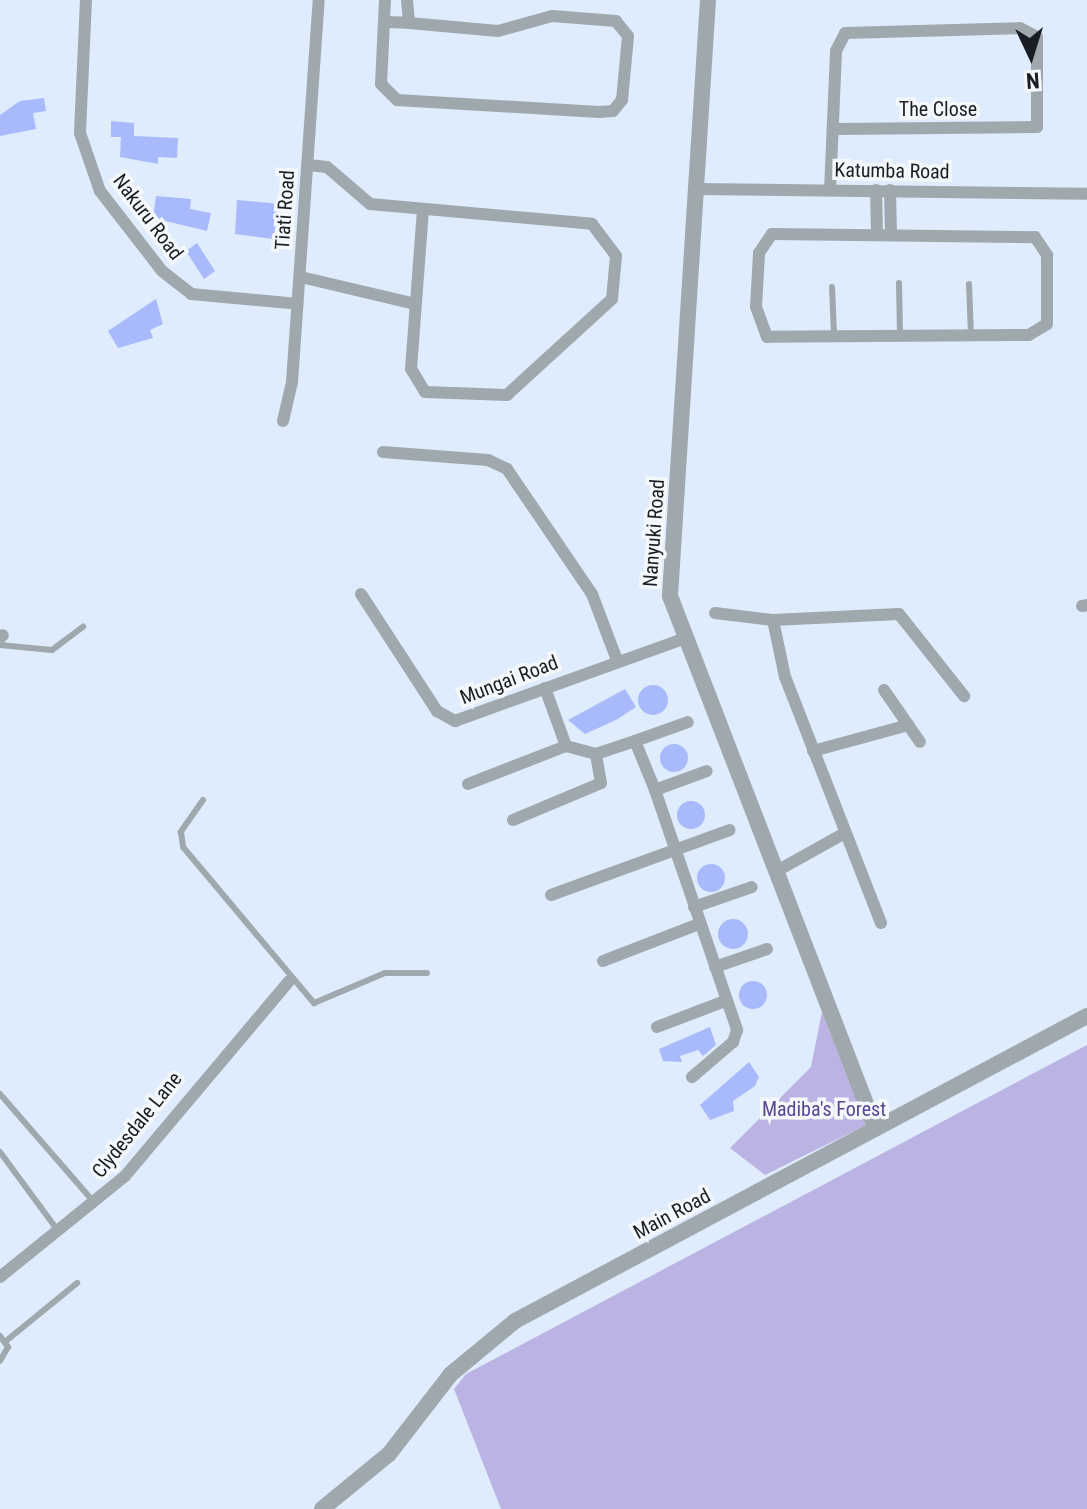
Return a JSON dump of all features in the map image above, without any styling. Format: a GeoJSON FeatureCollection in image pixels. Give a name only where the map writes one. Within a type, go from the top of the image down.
{"type":"FeatureCollection","features":[{"type":"Feature","properties":{"kind":"street","name":"Nakuru Road"},"geometry":{"type":"LineString","coordinates":[[86,0],[80,123],[82,153],[100,191],[162,271],[191,294],[298,304]]}},
{"type":"Feature","properties":{"kind":"street","name":"Tiati Road"},"geometry":{"type":"LineString","coordinates":[[283,421],[301,277],[319,0]]}},
{"type":"Feature","properties":{"kind":"street"},"geometry":{"type":"LineString","coordinates":[[407,0],[409,23]]}},
{"type":"Feature","properties":{"kind":"street","name":"Nanyuki Road"},"geometry":{"type":"LineString","coordinates":[[708,0],[669,583],[683,639],[875,1127]]}},
{"type":"Feature","properties":{"kind":"street"},"geometry":{"type":"LineString","coordinates":[[382,1],[385,22],[381,84],[397,100],[599,112],[622,100],[628,36],[616,21],[552,16],[498,31],[385,22]]}},
{"type":"Feature","properties":{"kind":"street","name":"The Close"},"geometry":{"type":"LineString","coordinates":[[830,190],[836,129],[836,51],[845,33],[1020,28],[1037,37],[1037,127],[836,129]]}},
{"type":"Feature","properties":{"kind":"street"},"geometry":{"type":"LineString","coordinates":[[308,165],[327,167],[366,203],[592,224],[612,243],[615,286],[605,311],[517,389],[497,398],[418,388],[411,369],[423,210]]}},
{"type":"Feature","properties":{"kind":"street","name":"Katumba Road"},"geometry":{"type":"LineString","coordinates":[[696,189],[1087,194]]}},
{"type":"Feature","properties":{"kind":"street"},"geometry":{"type":"LineString","coordinates":[[876,190],[877,235]]}},
{"type":"Feature","properties":{"kind":"street"},"geometry":{"type":"LineString","coordinates":[[890,190],[891,235]]}},
{"type":"Feature","properties":{"kind":"street"},"geometry":{"type":"LineString","coordinates":[[785,232],[891,235],[1020,234],[1043,243],[1047,324],[1034,334],[971,336],[773,339],[760,331],[763,241],[785,232]]}},
{"type":"Feature","properties":{"kind":"street"},"geometry":{"type":"LineString","coordinates":[[301,277],[415,304]]}},
{"type":"Feature","properties":{"kind":"street"},"geometry":{"type":"LineString","coordinates":[[383,452],[488,460],[507,469],[592,594],[617,660]]}},
{"type":"Feature","properties":{"kind":"street","name":"Mungai Road"},"geometry":{"type":"LineString","coordinates":[[361,594],[448,720],[683,639]]}},
{"type":"Feature","properties":{"kind":"street"},"geometry":{"type":"LineString","coordinates":[[715,613],[773,620],[894,612],[964,696]]}},
{"type":"Feature","properties":{"kind":"street"},"geometry":{"type":"LineString","coordinates":[[773,620],[813,751],[845,833],[857,848],[859,877],[878,901],[881,923]]}},
{"type":"Feature","properties":{"kind":"street"},"geometry":{"type":"LineString","coordinates":[[545,688],[566,746]]}},
{"type":"Feature","properties":{"kind":"street"},"geometry":{"type":"LineString","coordinates":[[884,690],[920,742]]}},
{"type":"Feature","properties":{"kind":"street"},"geometry":{"type":"LineString","coordinates":[[468,784],[566,746],[596,754],[688,722]]}},
{"type":"Feature","properties":{"kind":"street"},"geometry":{"type":"LineString","coordinates":[[813,751],[909,725]]}},
{"type":"Feature","properties":{"kind":"street"},"geometry":{"type":"LineString","coordinates":[[635,741],[676,849],[736,1039],[692,1077]]}},
{"type":"Feature","properties":{"kind":"street"},"geometry":{"type":"LineString","coordinates":[[513,820],[601,783],[596,754]]}},
{"type":"Feature","properties":{"kind":"street"},"geometry":{"type":"LineString","coordinates":[[655,790],[707,771]]}},
{"type":"Feature","properties":{"kind":"street"},"geometry":{"type":"LineString","coordinates":[[551,895],[730,830]]}},
{"type":"Feature","properties":{"kind":"street"},"geometry":{"type":"LineString","coordinates":[[775,872],[845,833]]}},
{"type":"Feature","properties":{"kind":"street"},"geometry":{"type":"LineString","coordinates":[[694,907],[752,887]]}},
{"type":"Feature","properties":{"kind":"street"},"geometry":{"type":"LineString","coordinates":[[603,961],[699,924]]}},
{"type":"Feature","properties":{"kind":"street"},"geometry":{"type":"LineString","coordinates":[[715,967],[767,949]]}},
{"type":"Feature","properties":{"kind":"street","name":"Clydesdale Lane"},"geometry":{"type":"LineString","coordinates":[[0,1277],[96,1203],[289,981]]}},
{"type":"Feature","properties":{"kind":"street"},"geometry":{"type":"LineString","coordinates":[[657,1027],[725,1001]]}},
{"type":"Feature","properties":{"kind":"street","name":"Main Road"},"geometry":{"type":"LineString","coordinates":[[322,1509],[389,1454],[451,1374],[515,1321],[1087,1016]]}},
{"type":"Feature","properties":{"kind":"lane"},"geometry":{"type":"LineString","coordinates":[[899,283],[900,337]]}},
{"type":"Feature","properties":{"kind":"lane"},"geometry":{"type":"LineString","coordinates":[[969,284],[971,336]]}},
{"type":"Feature","properties":{"kind":"lane"},"geometry":{"type":"LineString","coordinates":[[832,287],[834,339]]}},
{"type":"Feature","properties":{"kind":"lane"},"geometry":{"type":"LineString","coordinates":[[1,639],[52,650],[83,627]]}},
{"type":"Feature","properties":{"kind":"lane"},"geometry":{"type":"LineString","coordinates":[[203,800],[181,832],[183,847],[289,981],[324,1003],[385,973],[427,973]]}},
{"type":"Feature","properties":{"kind":"lane"},"geometry":{"type":"LineString","coordinates":[[0,1094],[96,1203]]}},
{"type":"Feature","properties":{"kind":"lane"},"geometry":{"type":"LineString","coordinates":[[0,1152],[59,1232]]}},
{"type":"Feature","properties":{"kind":"lane"},"geometry":{"type":"LineString","coordinates":[[0,1361],[3,1338],[77,1283]]}},
{"type":"Feature","properties":{"kind":"green space","name":"Madiba's Forest"},"geometry":{"type":"Polygon","coordinates":[[[822,1012],[866,1125],[765,1175],[730,1148],[811,1067],[822,1012]]]}},
{"type":"Feature","properties":{"kind":"green space"},"geometry":{"type":"Polygon","coordinates":[[[1087,1045],[1087,1509],[501,1509],[454,1389],[466,1374],[1087,1045]]]}},
{"type":"Feature","properties":{"kind":"building"},"geometry":{"type":"Polygon","coordinates":[[[44,98],[46,111],[33,113],[36,129],[0,136],[0,115],[20,101],[44,98]]]}},
{"type":"Feature","properties":{"kind":"building"},"geometry":{"type":"Polygon","coordinates":[[[111,121],[134,123],[134,136],[178,138],[177,158],[158,157],[158,164],[120,157],[121,137],[111,137],[111,121]]]}},
{"type":"Feature","properties":{"kind":"building"},"geometry":{"type":"Polygon","coordinates":[[[156,196],[191,199],[190,209],[211,213],[207,231],[153,218],[156,196]]]}},
{"type":"Feature","properties":{"kind":"building"},"geometry":{"type":"Polygon","coordinates":[[[237,200],[280,204],[273,239],[235,234],[237,200]]]}},
{"type":"Feature","properties":{"kind":"building"},"geometry":{"type":"Polygon","coordinates":[[[197,243],[215,271],[204,279],[186,251],[197,243]]]}},
{"type":"Feature","properties":{"kind":"building"},"geometry":{"type":"Polygon","coordinates":[[[156,299],[163,324],[150,330],[153,338],[118,348],[108,331],[156,299]]]}},
{"type":"Feature","properties":{"kind":"building"},"geometry":{"type":"Polygon","coordinates":[[[653,685],[659,686],[667,694],[667,706],[659,714],[653,715],[647,714],[639,706],[638,700],[639,694],[647,686],[653,685]]]}},
{"type":"Feature","properties":{"kind":"building"},"geometry":{"type":"Polygon","coordinates":[[[625,689],[636,707],[616,720],[585,734],[568,720],[625,689]]]}},
{"type":"Feature","properties":{"kind":"building"},"geometry":{"type":"Polygon","coordinates":[[[674,744],[684,748],[688,758],[684,768],[674,772],[664,768],[660,758],[664,748],[674,744]]]}},
{"type":"Feature","properties":{"kind":"building"},"geometry":{"type":"Polygon","coordinates":[[[691,801],[701,805],[705,815],[701,825],[691,829],[681,825],[677,815],[681,805],[691,801]]]}},
{"type":"Feature","properties":{"kind":"building"},"geometry":{"type":"Polygon","coordinates":[[[711,864],[721,868],[725,878],[721,888],[711,892],[701,888],[697,878],[701,868],[711,864]]]}},
{"type":"Feature","properties":{"kind":"building"},"geometry":{"type":"Polygon","coordinates":[[[733,919],[739,920],[747,928],[747,940],[739,948],[733,949],[727,948],[719,940],[718,934],[719,928],[727,920],[733,919]]]}},
{"type":"Feature","properties":{"kind":"building"},"geometry":{"type":"Polygon","coordinates":[[[753,981],[763,985],[767,995],[763,1005],[753,1009],[743,1005],[739,995],[743,985],[753,981]]]}},
{"type":"Feature","properties":{"kind":"building"},"geometry":{"type":"Polygon","coordinates":[[[710,1027],[716,1045],[703,1056],[698,1050],[680,1056],[682,1062],[663,1061],[659,1049],[710,1027]]]}},
{"type":"Feature","properties":{"kind":"building"},"geometry":{"type":"Polygon","coordinates":[[[749,1062],[759,1077],[755,1086],[733,1101],[734,1111],[710,1120],[700,1105],[749,1062]]]}}]}
